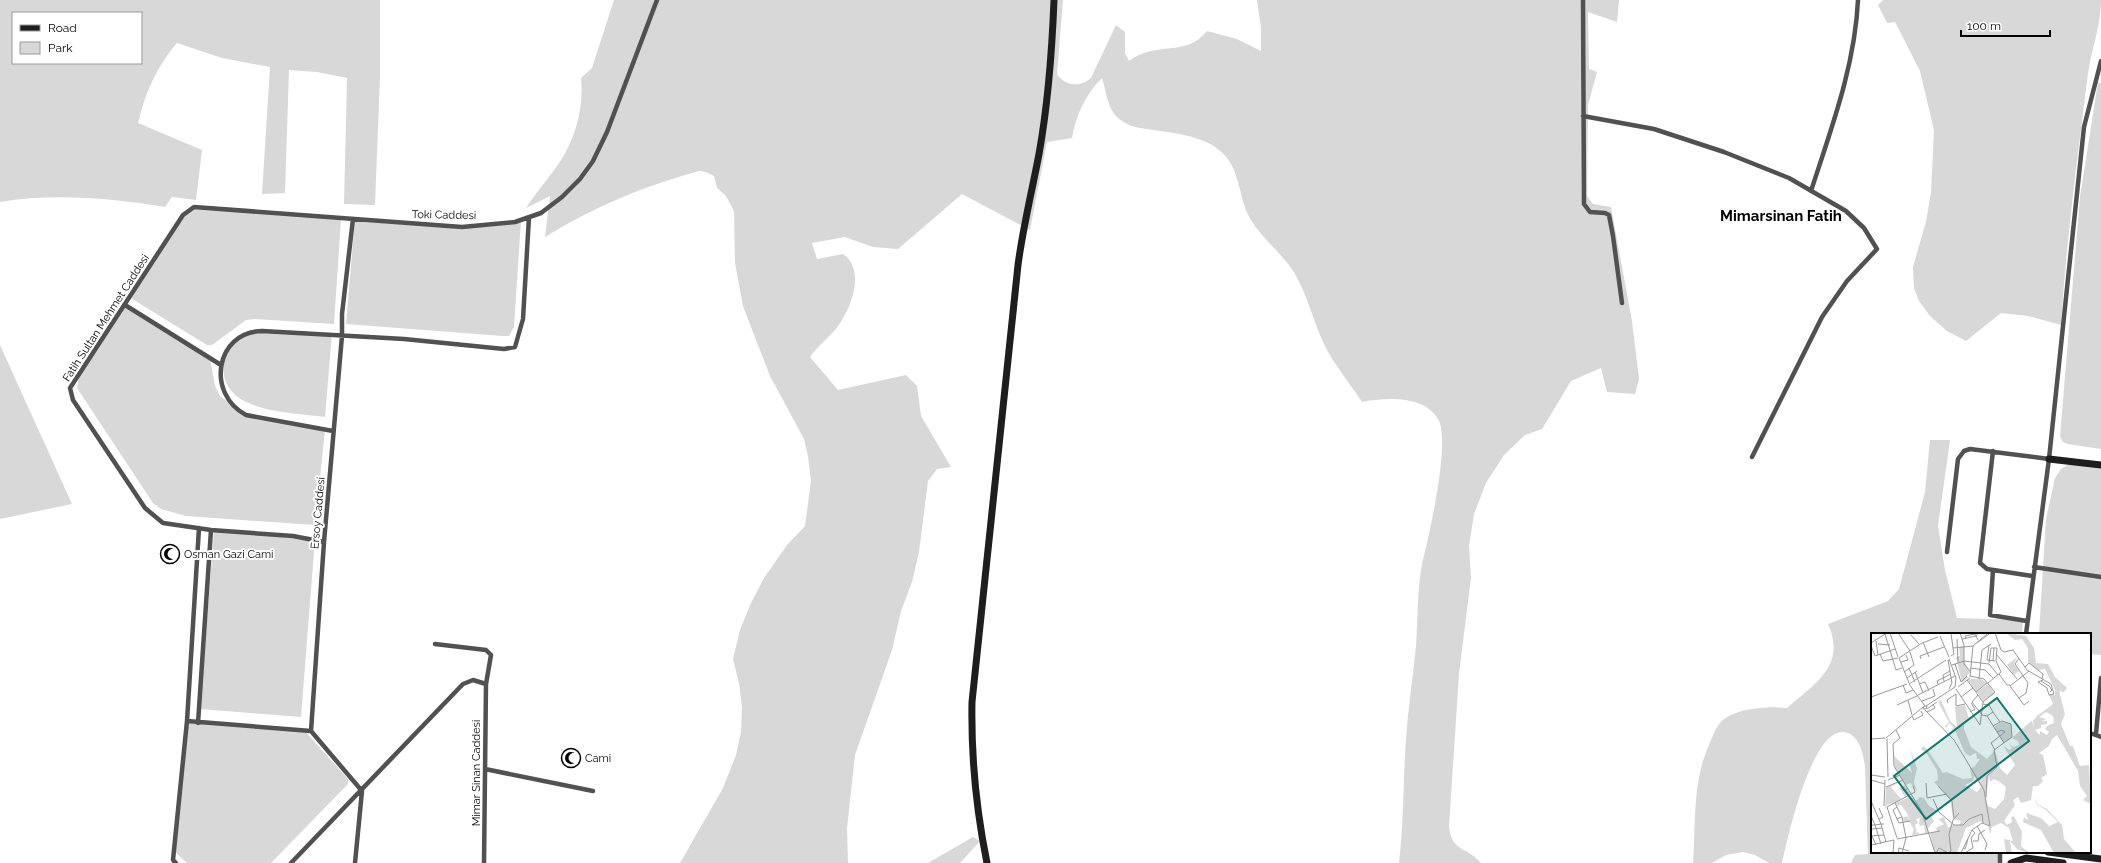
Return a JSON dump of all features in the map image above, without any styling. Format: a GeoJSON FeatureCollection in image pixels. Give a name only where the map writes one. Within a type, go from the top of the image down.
{"type":"FeatureCollection","features":[{"type":"Feature","properties":{"kind":"street","name":"Toki Caddesi"},"geometry":{"type":"LineString","coordinates":[[194,207],[462,227],[515,222],[541,213],[562,197],[580,179],[593,161],[607,132],[657,0]]}},
{"type":"Feature","properties":{"kind":"street"},"geometry":{"type":"LineString","coordinates":[[987,863],[974,786],[971,745],[972,702],[1018,265],[1023,229],[1039,154],[1045,106],[1054,0]]}},
{"type":"Feature","properties":{"kind":"street"},"geometry":{"type":"LineString","coordinates":[[1583,0],[1582,116],[1584,204],[1590,212],[1605,213],[1609,215],[1622,303]]}},
{"type":"Feature","properties":{"kind":"street"},"geometry":{"type":"LineString","coordinates":[[1811,191],[1838,106],[1856,30],[1858,0]]}},
{"type":"Feature","properties":{"kind":"street"},"geometry":{"type":"LineString","coordinates":[[2026,633],[2032,576],[2049,459],[2084,128],[2101,60]]}},
{"type":"Feature","properties":{"kind":"street"},"geometry":{"type":"LineString","coordinates":[[1582,116],[1654,129],[1724,152],[1789,178],[1846,211],[1864,228],[1877,249],[1848,281],[1822,317],[1752,457]]}},
{"type":"Feature","properties":{"kind":"street","name":"Fatih Sultan Mehmet Caddesi"},"geometry":{"type":"LineString","coordinates":[[194,207],[183,215],[70,388],[72,400],[145,508],[163,523],[211,530],[294,536],[324,542]]}},
{"type":"Feature","properties":{"kind":"street"},"geometry":{"type":"LineString","coordinates":[[333,431],[246,415],[233,406],[225,392],[220,377],[221,364],[224,356],[233,343],[252,332],[404,339],[504,349],[515,347],[523,319],[528,217]]}},
{"type":"Feature","properties":{"kind":"street","name":"Ersoy Caddesi"},"geometry":{"type":"LineString","coordinates":[[311,731],[324,542],[342,336],[342,314],[353,219]]}},
{"type":"Feature","properties":{"kind":"street"},"geometry":{"type":"LineString","coordinates":[[125,305],[221,364]]}},
{"type":"Feature","properties":{"kind":"street"},"geometry":{"type":"LineString","coordinates":[[1948,552],[1958,459],[1967,449],[2101,465]]}},
{"type":"Feature","properties":{"kind":"street"},"geometry":{"type":"LineString","coordinates":[[1993,451],[1980,560],[1983,567],[2032,576]]}},
{"type":"Feature","properties":{"kind":"street"},"geometry":{"type":"LineString","coordinates":[[176,863],[174,860],[187,721],[199,528]]}},
{"type":"Feature","properties":{"kind":"street"},"geometry":{"type":"LineString","coordinates":[[198,723],[211,530]]}},
{"type":"Feature","properties":{"kind":"street"},"geometry":{"type":"LineString","coordinates":[[2034,567],[2101,577]]}},
{"type":"Feature","properties":{"kind":"street"},"geometry":{"type":"LineString","coordinates":[[1993,570],[1990,615],[2027,621]]}},
{"type":"Feature","properties":{"kind":"street","name":"Mimar Sinan Caddesi"},"geometry":{"type":"LineString","coordinates":[[435,644],[488,651],[491,657],[486,684],[484,863]]}},
{"type":"Feature","properties":{"kind":"street"},"geometry":{"type":"LineString","coordinates":[[2096,734],[2101,678]]}},
{"type":"Feature","properties":{"kind":"street"},"geometry":{"type":"LineString","coordinates":[[291,863],[362,791],[463,684],[473,680],[486,684]]}},
{"type":"Feature","properties":{"kind":"street"},"geometry":{"type":"LineString","coordinates":[[187,721],[311,731],[362,791],[354,863]]}},
{"type":"Feature","properties":{"kind":"street"},"geometry":{"type":"LineString","coordinates":[[2091,733],[2101,737]]}},
{"type":"Feature","properties":{"kind":"street"},"geometry":{"type":"LineString","coordinates":[[484,769],[593,791]]}},
{"type":"Feature","properties":{"kind":"street"},"geometry":{"type":"LineString","coordinates":[[2055,853],[2101,860]]}},
{"type":"Feature","properties":{"kind":"street"},"geometry":{"type":"LineString","coordinates":[[2011,863],[2026,858],[2063,863]]}},
{"type":"Feature","properties":{"kind":"green space"},"geometry":{"type":"Polygon","coordinates":[[[0,0],[380,0],[380,77],[375,205],[344,204],[347,78],[317,72],[289,70],[285,193],[262,194],[270,67],[222,58],[177,43],[163,61],[153,80],[144,101],[138,123],[202,150],[196,200],[172,197],[165,207],[103,199],[62,197],[20,199],[0,202],[0,0]]]}},
{"type":"Feature","properties":{"kind":"green space"},"geometry":{"type":"Polygon","coordinates":[[[614,0],[1063,0],[1057,74],[1068,83],[1078,84],[1091,78],[1116,25],[1125,32],[1125,53],[1129,61],[1150,51],[1180,47],[1189,44],[1198,39],[1207,31],[1237,39],[1261,51],[1261,28],[1257,0],[1619,0],[1617,22],[1588,12],[1589,69],[1597,72],[1588,105],[1587,196],[1593,204],[1611,207],[1632,321],[1639,379],[1635,394],[1607,392],[1601,368],[1571,381],[1542,429],[1525,435],[1504,455],[1486,483],[1474,514],[1469,546],[1471,578],[1459,674],[1449,826],[1450,834],[1457,845],[1481,863],[1399,863],[1402,832],[1406,739],[1416,646],[1419,584],[1437,491],[1442,450],[1442,433],[1439,421],[1425,406],[1416,402],[1382,399],[1362,402],[1328,352],[1300,282],[1285,260],[1261,234],[1251,220],[1243,202],[1236,174],[1226,157],[1211,144],[1201,140],[1179,134],[1135,127],[1119,119],[1114,114],[1108,101],[1102,78],[1086,98],[1082,106],[1076,121],[1072,138],[1047,142],[1030,230],[962,194],[898,249],[873,247],[845,237],[812,243],[817,259],[843,254],[850,261],[854,270],[855,280],[854,291],[841,322],[810,357],[838,390],[906,375],[917,386],[921,416],[951,467],[937,469],[928,481],[919,552],[912,582],[901,611],[892,650],[855,755],[847,828],[848,863],[680,863],[723,788],[736,755],[741,732],[742,707],[739,683],[733,659],[740,630],[751,603],[764,578],[787,545],[805,526],[811,481],[804,439],[770,376],[743,306],[735,263],[734,211],[726,196],[717,188],[714,176],[706,172],[699,171],[658,183],[600,207],[545,237],[550,196],[526,208],[561,160],[571,141],[580,110],[582,89],[581,78],[592,68],[614,0]]]}},
{"type":"Feature","properties":{"kind":"green space"},"geometry":{"type":"Polygon","coordinates":[[[1883,0],[2101,0],[2101,10],[2088,71],[2079,142],[2061,325],[2028,316],[2001,313],[1966,341],[1947,331],[1930,316],[1919,301],[1914,288],[1913,267],[1926,222],[1931,192],[1934,130],[1920,71],[1895,22],[1887,23],[1878,5],[1883,0]]]}},
{"type":"Feature","properties":{"kind":"green space"},"geometry":{"type":"Polygon","coordinates":[[[2098,82],[2101,84],[2101,449],[2068,444],[2063,442],[2060,436],[2080,197],[2098,82]]]}},
{"type":"Feature","properties":{"kind":"green space"},"geometry":{"type":"Polygon","coordinates":[[[193,207],[341,219],[334,324],[255,319],[246,320],[212,345],[207,345],[129,297],[182,217],[193,207]]]}},
{"type":"Feature","properties":{"kind":"green space"},"geometry":{"type":"Polygon","coordinates":[[[355,219],[456,227],[521,221],[514,327],[509,336],[346,324],[355,219]]]}},
{"type":"Feature","properties":{"kind":"green space"},"geometry":{"type":"Polygon","coordinates":[[[123,305],[210,358],[215,386],[220,396],[241,412],[325,430],[315,525],[186,516],[161,509],[153,503],[77,388],[80,370],[123,305]]]}},
{"type":"Feature","properties":{"kind":"green space"},"geometry":{"type":"Polygon","coordinates":[[[257,329],[332,333],[325,417],[269,410],[242,400],[233,392],[226,382],[224,375],[223,365],[225,358],[232,344],[238,337],[245,332],[257,329]]]}},
{"type":"Feature","properties":{"kind":"green space"},"geometry":{"type":"Polygon","coordinates":[[[0,345],[72,504],[0,519],[0,345]]]}},
{"type":"Feature","properties":{"kind":"green space"},"geometry":{"type":"Polygon","coordinates":[[[1930,440],[1950,440],[1938,526],[1945,570],[1957,618],[2023,620],[2022,633],[1871,633],[1871,853],[1998,853],[1998,863],[1851,863],[1855,855],[1868,854],[1865,767],[1862,753],[1856,739],[1848,733],[1835,734],[1824,744],[1813,762],[1796,809],[1782,863],[1769,863],[1755,855],[1743,852],[1726,855],[1712,863],[1693,863],[1697,788],[1704,759],[1715,731],[1720,723],[1733,714],[1742,711],[1771,707],[1787,708],[1817,682],[1825,673],[1830,663],[1833,651],[1833,639],[1828,624],[1888,601],[1899,589],[1925,492],[1930,440]]]}},
{"type":"Feature","properties":{"kind":"green space"},"geometry":{"type":"Polygon","coordinates":[[[2070,463],[2101,466],[2101,655],[2091,654],[2091,633],[2039,633],[2046,519],[2055,478],[2061,469],[2070,463]]]}},
{"type":"Feature","properties":{"kind":"green space"},"geometry":{"type":"Polygon","coordinates":[[[214,531],[312,537],[315,539],[301,717],[200,709],[214,531]]]}},
{"type":"Feature","properties":{"kind":"green space"},"geometry":{"type":"Polygon","coordinates":[[[187,722],[303,729],[348,779],[348,784],[271,863],[187,863],[175,852],[187,722]]]}},
{"type":"Feature","properties":{"kind":"green space"},"geometry":{"type":"Polygon","coordinates":[[[973,837],[980,841],[960,863],[928,863],[973,837]]]}},
{"type":"Feature","properties":{"kind":"place","name":"Osman Gazi Cami"},"geometry":{"type":"Point","coordinates":[170,554]}},
{"type":"Feature","properties":{"kind":"place","name":"Cami"},"geometry":{"type":"Point","coordinates":[571,758]}},
{"type":"Feature","properties":{"kind":"district","name":"Mimarsinan Fatih"},"geometry":{"type":"Point","coordinates":[1781,216]}}]}
